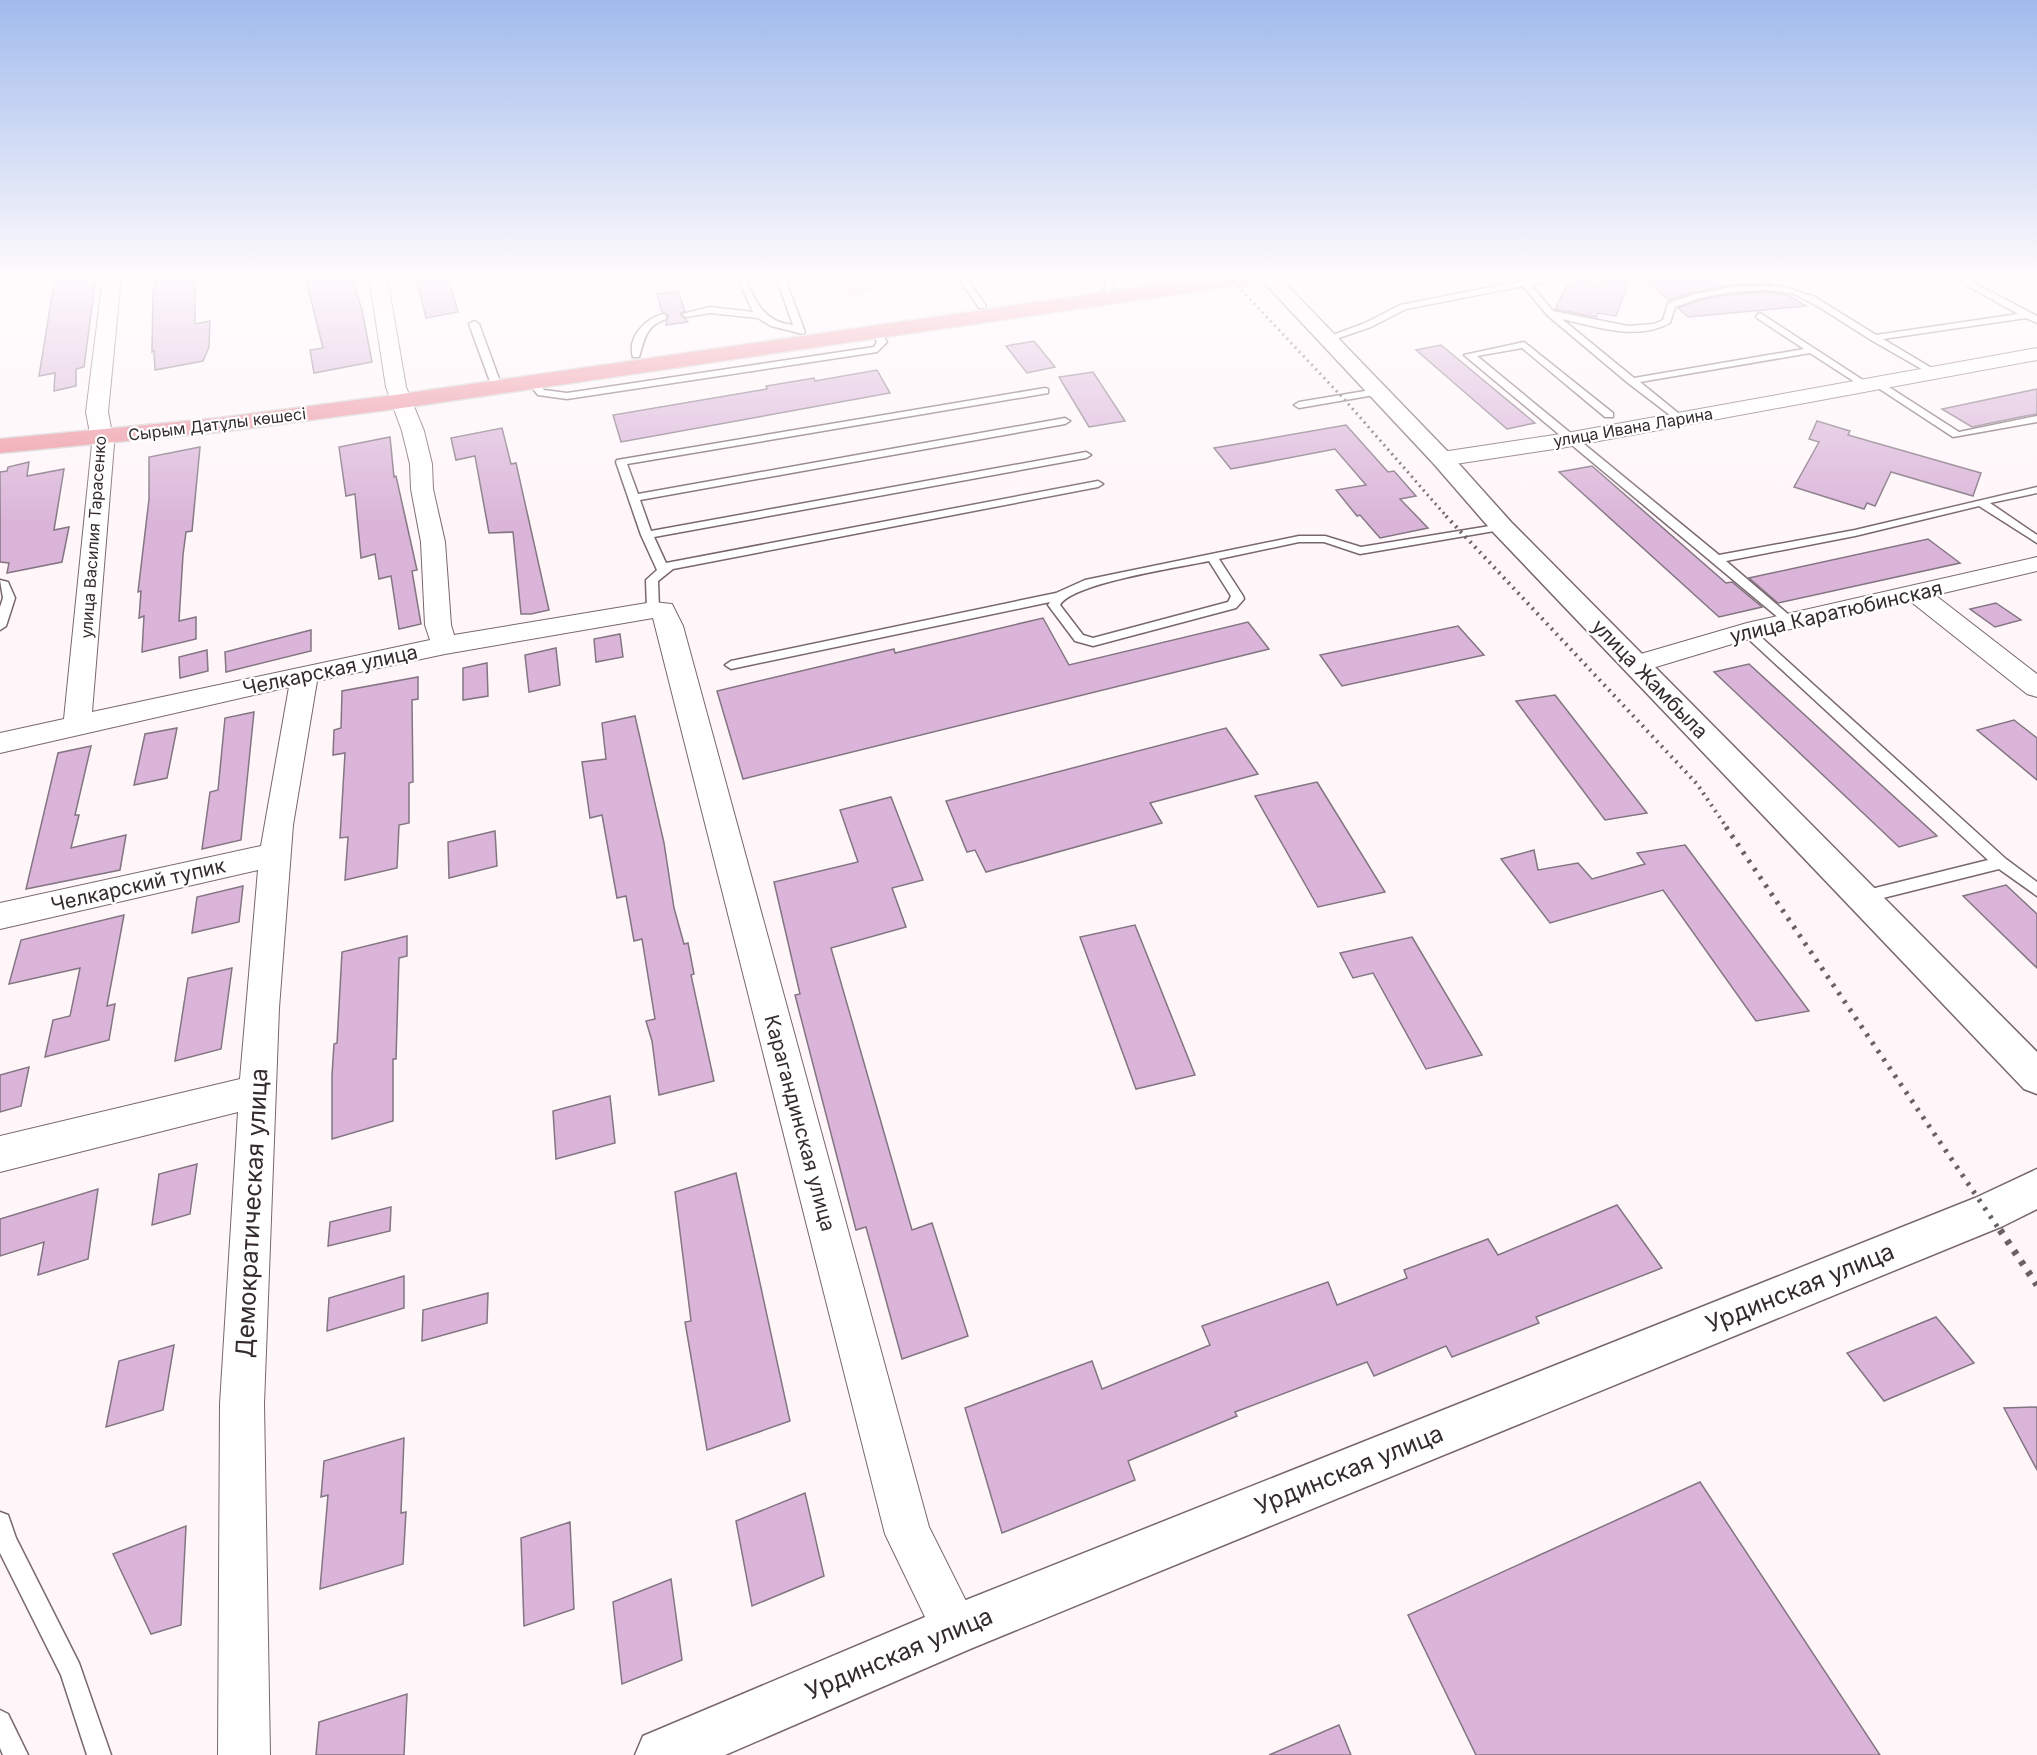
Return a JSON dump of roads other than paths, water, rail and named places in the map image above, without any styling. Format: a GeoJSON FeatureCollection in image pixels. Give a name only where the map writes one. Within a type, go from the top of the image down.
{"type":"FeatureCollection","features":[{"type":"Feature","properties":{"kind":"highway","name":"Сырым Датұлы көшесі"},"geometry":{"type":"LineString","coordinates":[[0,446],[101,431],[496,382],[616,359]]}},
{"type":"Feature","properties":{"kind":"highway","name":"Сырым Датұлы көшесі"},"geometry":{"type":"LineString","coordinates":[[496,382],[533,383],[695,359]]}},
{"type":"Feature","properties":{"kind":"highway","name":"Сырым Датұлы көшесі"},"geometry":{"type":"LineString","coordinates":[[0,434],[101,431]]}},
{"type":"Feature","properties":{"kind":"street","name":"улица Василия Тарасенко"},"geometry":{"type":"LineString","coordinates":[[77,726],[101,431],[97,412],[103,359]]}},
{"type":"Feature","properties":{"kind":"street"},"geometry":{"type":"LineString","coordinates":[[393,359],[399,394],[413,431],[420,464],[422,489],[434,542],[438,625],[445,645]]}},
{"type":"Feature","properties":{"kind":"street","name":"улица Жамбыла"},"geometry":{"type":"LineString","coordinates":[[1346,359],[1442,459],[1502,527],[1863,897],[2031,1063]]}},
{"type":"Feature","properties":{"kind":"street","name":"улица Ивана Ларина"},"geometry":{"type":"LineString","coordinates":[[1442,459],[1569,439],[2008,359]]}},
{"type":"Feature","properties":{"kind":"street","name":"улица Каратюбинская"},"geometry":{"type":"LineString","coordinates":[[1636,664],[1747,631],[2037,564]]}},
{"type":"Feature","properties":{"kind":"street"},"geometry":{"type":"LineString","coordinates":[[1916,593],[2037,688]]}},
{"type":"Feature","properties":{"kind":"street","name":"Челкарская улица"},"geometry":{"type":"LineString","coordinates":[[0,743],[445,645],[658,610]]}},
{"type":"Feature","properties":{"kind":"street","name":"Карагандинская улица"},"geometry":{"type":"LineString","coordinates":[[658,610],[670,626],[908,1534],[956,1629]]}},
{"type":"Feature","properties":{"kind":"street","name":"Демократическая улица"},"geometry":{"type":"LineString","coordinates":[[243,1755],[242,1404],[258,1090],[276,854],[305,674]]}},
{"type":"Feature","properties":{"kind":"street","name":"Челкарский тупик"},"geometry":{"type":"LineString","coordinates":[[0,916],[276,854]]}},
{"type":"Feature","properties":{"kind":"street"},"geometry":{"type":"LineString","coordinates":[[0,1154],[258,1090]]}},
{"type":"Feature","properties":{"kind":"street","name":"Урдинская улица"},"geometry":{"type":"LineString","coordinates":[[662,1755],[956,1629],[1989,1212],[2037,1188]]}},
{"type":"Feature","properties":{"kind":"lane"},"geometry":{"type":"LineString","coordinates":[[485,359],[496,382]]}},
{"type":"Feature","properties":{"kind":"lane"},"geometry":{"type":"LineString","coordinates":[[1474,359],[1790,621]]}},
{"type":"Feature","properties":{"kind":"lane"},"geometry":{"type":"LineString","coordinates":[[1541,359],[1609,415]]}},
{"type":"Feature","properties":{"kind":"lane"},"geometry":{"type":"LineString","coordinates":[[1605,359],[1679,419]]}},
{"type":"Feature","properties":{"kind":"lane"},"geometry":{"type":"LineString","coordinates":[[1631,381],[1760,359]]}},
{"type":"Feature","properties":{"kind":"lane"},"geometry":{"type":"LineString","coordinates":[[1828,359],[1957,435],[2037,419]]}},
{"type":"Feature","properties":{"kind":"lane"},"geometry":{"type":"LineString","coordinates":[[1910,359],[1932,372]]}},
{"type":"Feature","properties":{"kind":"lane"},"geometry":{"type":"LineString","coordinates":[[664,571],[647,535],[621,462],[1045,391]]}},
{"type":"Feature","properties":{"kind":"lane"},"geometry":{"type":"LineString","coordinates":[[1299,405],[1377,392]]}},
{"type":"Feature","properties":{"kind":"lane"},"geometry":{"type":"LineString","coordinates":[[634,498],[1065,421]]}},
{"type":"Feature","properties":{"kind":"lane"},"geometry":{"type":"LineString","coordinates":[[647,535],[1086,454]]}},
{"type":"Feature","properties":{"kind":"lane"},"geometry":{"type":"LineString","coordinates":[[658,610],[652,580],[669,566],[1098,484]]}},
{"type":"Feature","properties":{"kind":"lane"},"geometry":{"type":"LineString","coordinates":[[1717,559],[1855,533],[1981,501],[2037,490]]}},
{"type":"Feature","properties":{"kind":"lane"},"geometry":{"type":"LineString","coordinates":[[1981,501],[2037,540]]}},
{"type":"Feature","properties":{"kind":"lane"},"geometry":{"type":"LineString","coordinates":[[731,665],[1059,596],[1085,584],[1312,538],[1325,539],[1360,551],[1502,527]]}},
{"type":"Feature","properties":{"kind":"lane"},"geometry":{"type":"LineString","coordinates":[[1059,596],[1054,605],[1079,638],[1093,642],[1236,602],[1237,596],[1212,557]]}},
{"type":"Feature","properties":{"kind":"lane"},"geometry":{"type":"LineString","coordinates":[[0,584],[4,585],[9,598],[0,626]]}},
{"type":"Feature","properties":{"kind":"lane"},"geometry":{"type":"LineString","coordinates":[[1747,631],[2001,863],[2037,891]]}},
{"type":"Feature","properties":{"kind":"lane"},"geometry":{"type":"LineString","coordinates":[[1863,897],[2001,863]]}},
{"type":"Feature","properties":{"kind":"lane"},"geometry":{"type":"LineString","coordinates":[[0,1523],[6,1542],[71,1671],[99,1755]]}},
{"type":"Feature","properties":{"kind":"lane"},"geometry":{"type":"LineString","coordinates":[[0,1722],[16,1755]]}},
{"type":"Feature","properties":{"kind":"railway"},"geometry":{"type":"LineString","coordinates":[[1306,359],[1447,517]]}},
{"type":"Feature","properties":{"kind":"railway"},"geometry":{"type":"LineString","coordinates":[[1446,516],[1697,784],[1727,828]]}},
{"type":"Feature","properties":{"kind":"railway"},"geometry":{"type":"LineString","coordinates":[[1726,827],[2001,1232]]}},
{"type":"Feature","properties":{"kind":"railway"},"geometry":{"type":"LineString","coordinates":[[2000,1230],[2037,1285]]}}]}
